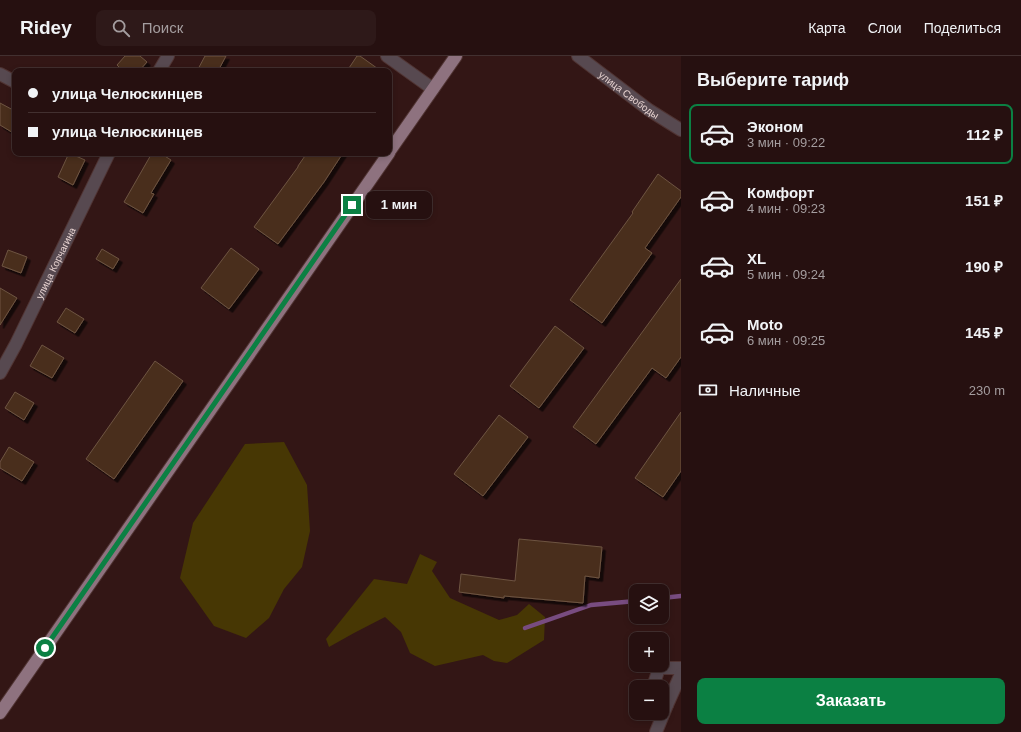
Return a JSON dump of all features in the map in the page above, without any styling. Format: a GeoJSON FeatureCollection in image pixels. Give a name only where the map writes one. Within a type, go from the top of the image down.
{"type":"FeatureCollection","features":[{"type":"Feature","properties":{"kind":"main road"},"geometry":{"type":"LineString","coordinates":[[392,149],[456,56]]}},
{"type":"Feature","properties":{"kind":"main road"},"geometry":{"type":"LineString","coordinates":[[0,713],[387,156]]}},
{"type":"Feature","properties":{"kind":"street"},"geometry":{"type":"LineString","coordinates":[[161,68],[168,56]]}},
{"type":"Feature","properties":{"kind":"street"},"geometry":{"type":"LineString","coordinates":[[387,56],[433,89]]}},
{"type":"Feature","properties":{"kind":"street","name":"улица Свободы"},"geometry":{"type":"LineString","coordinates":[[578,56],[649,110],[681,130]]}},
{"type":"Feature","properties":{"kind":"street"},"geometry":{"type":"LineString","coordinates":[[0,74],[12,80]]}},
{"type":"Feature","properties":{"kind":"street","name":"улица Корчагина"},"geometry":{"type":"LineString","coordinates":[[0,373],[16,344],[108,156]]}},
{"type":"Feature","properties":{"kind":"street"},"geometry":{"type":"LineString","coordinates":[[655,680],[659,668],[681,668]]}},
{"type":"Feature","properties":{"kind":"street"},"geometry":{"type":"LineString","coordinates":[[669,696],[681,674]]}},
{"type":"Feature","properties":{"kind":"street"},"geometry":{"type":"LineString","coordinates":[[656,732],[660,720]]}},
{"type":"Feature","properties":{"kind":"shaded area"},"geometry":{"type":"Polygon","coordinates":[[[284,442],[307,485],[310,531],[302,567],[284,589],[269,618],[246,638],[214,626],[180,578],[193,523],[245,444],[284,442]]]}},
{"type":"Feature","properties":{"kind":"shaded area"},"geometry":{"type":"Polygon","coordinates":[[[420,554],[437,562],[432,571],[450,598],[499,620],[517,615],[529,604],[545,617],[544,640],[507,663],[494,661],[483,655],[435,666],[410,653],[401,632],[385,617],[329,647],[326,639],[374,579],[407,584],[420,554]]]}},
{"type":"Feature","properties":{"kind":"building"},"geometry":{"type":"Polygon","coordinates":[[[125,56],[140,56],[147,62],[142,68],[120,68],[117,65],[125,56]]]}},
{"type":"Feature","properties":{"kind":"building"},"geometry":{"type":"Polygon","coordinates":[[[205,56],[226,56],[220,68],[199,68],[205,56]]]}},
{"type":"Feature","properties":{"kind":"building"},"geometry":{"type":"Polygon","coordinates":[[[357,56],[360,56],[377,68],[349,68],[357,56]]]}},
{"type":"Feature","properties":{"kind":"building"},"geometry":{"type":"Polygon","coordinates":[[[0,103],[12,109],[12,132],[0,125],[0,103]]]}},
{"type":"Feature","properties":{"kind":"building"},"geometry":{"type":"Polygon","coordinates":[[[68,156],[76,156],[85,160],[73,185],[58,177],[68,156]]]}},
{"type":"Feature","properties":{"kind":"building"},"geometry":{"type":"Polygon","coordinates":[[[150,156],[165,156],[171,160],[151,193],[154,194],[143,213],[124,202],[150,156]]]}},
{"type":"Feature","properties":{"kind":"building"},"geometry":{"type":"Polygon","coordinates":[[[305,156],[341,156],[324,182],[278,244],[254,227],[305,156]]]}},
{"type":"Feature","properties":{"kind":"building"},"geometry":{"type":"Polygon","coordinates":[[[658,174],[681,191],[681,197],[645,248],[652,253],[602,323],[570,300],[633,213],[632,212],[658,174]]]}},
{"type":"Feature","properties":{"kind":"building"},"geometry":{"type":"Polygon","coordinates":[[[231,248],[259,269],[229,309],[201,288],[231,248]]]}},
{"type":"Feature","properties":{"kind":"building"},"geometry":{"type":"Polygon","coordinates":[[[102,249],[119,259],[113,269],[96,259],[102,249]]]}},
{"type":"Feature","properties":{"kind":"building"},"geometry":{"type":"Polygon","coordinates":[[[8,250],[27,257],[21,273],[2,266],[8,250]]]}},
{"type":"Feature","properties":{"kind":"building"},"geometry":{"type":"Polygon","coordinates":[[[681,279],[681,357],[666,378],[652,368],[596,444],[573,427],[681,279]]]}},
{"type":"Feature","properties":{"kind":"building"},"geometry":{"type":"Polygon","coordinates":[[[0,288],[17,298],[0,325],[0,288]]]}},
{"type":"Feature","properties":{"kind":"building"},"geometry":{"type":"Polygon","coordinates":[[[66,308],[84,319],[75,333],[57,322],[66,308]]]}},
{"type":"Feature","properties":{"kind":"building"},"geometry":{"type":"Polygon","coordinates":[[[555,326],[584,348],[539,408],[510,386],[555,326]]]}},
{"type":"Feature","properties":{"kind":"building"},"geometry":{"type":"Polygon","coordinates":[[[42,345],[64,358],[52,378],[30,366],[42,345]]]}},
{"type":"Feature","properties":{"kind":"building"},"geometry":{"type":"Polygon","coordinates":[[[155,361],[183,381],[114,479],[86,459],[155,361]]]}},
{"type":"Feature","properties":{"kind":"building"},"geometry":{"type":"Polygon","coordinates":[[[15,392],[34,403],[24,420],[5,408],[15,392]]]}},
{"type":"Feature","properties":{"kind":"building"},"geometry":{"type":"Polygon","coordinates":[[[681,412],[681,471],[663,497],[635,478],[681,412]]]}},
{"type":"Feature","properties":{"kind":"building"},"geometry":{"type":"Polygon","coordinates":[[[499,415],[528,437],[483,496],[454,474],[499,415]]]}},
{"type":"Feature","properties":{"kind":"building"},"geometry":{"type":"Polygon","coordinates":[[[9,447],[34,462],[22,481],[0,468],[0,462],[9,447]]]}},
{"type":"Feature","properties":{"kind":"building"},"geometry":{"type":"Polygon","coordinates":[[[519,539],[602,547],[599,578],[585,576],[583,603],[504,596],[504,598],[459,592],[461,574],[515,581],[519,539]]]}},
{"type":"Feature","properties":{"kind":"waterway"},"geometry":{"type":"LineString","coordinates":[[669,597],[681,596]]}},
{"type":"Feature","properties":{"kind":"waterway"},"geometry":{"type":"LineString","coordinates":[[525,628],[591,605],[629,602]]}},
{"type":"Feature","properties":{"kind":"route"},"geometry":{"type":"LineString","coordinates":[[45,648],[352,205]]}}]}
